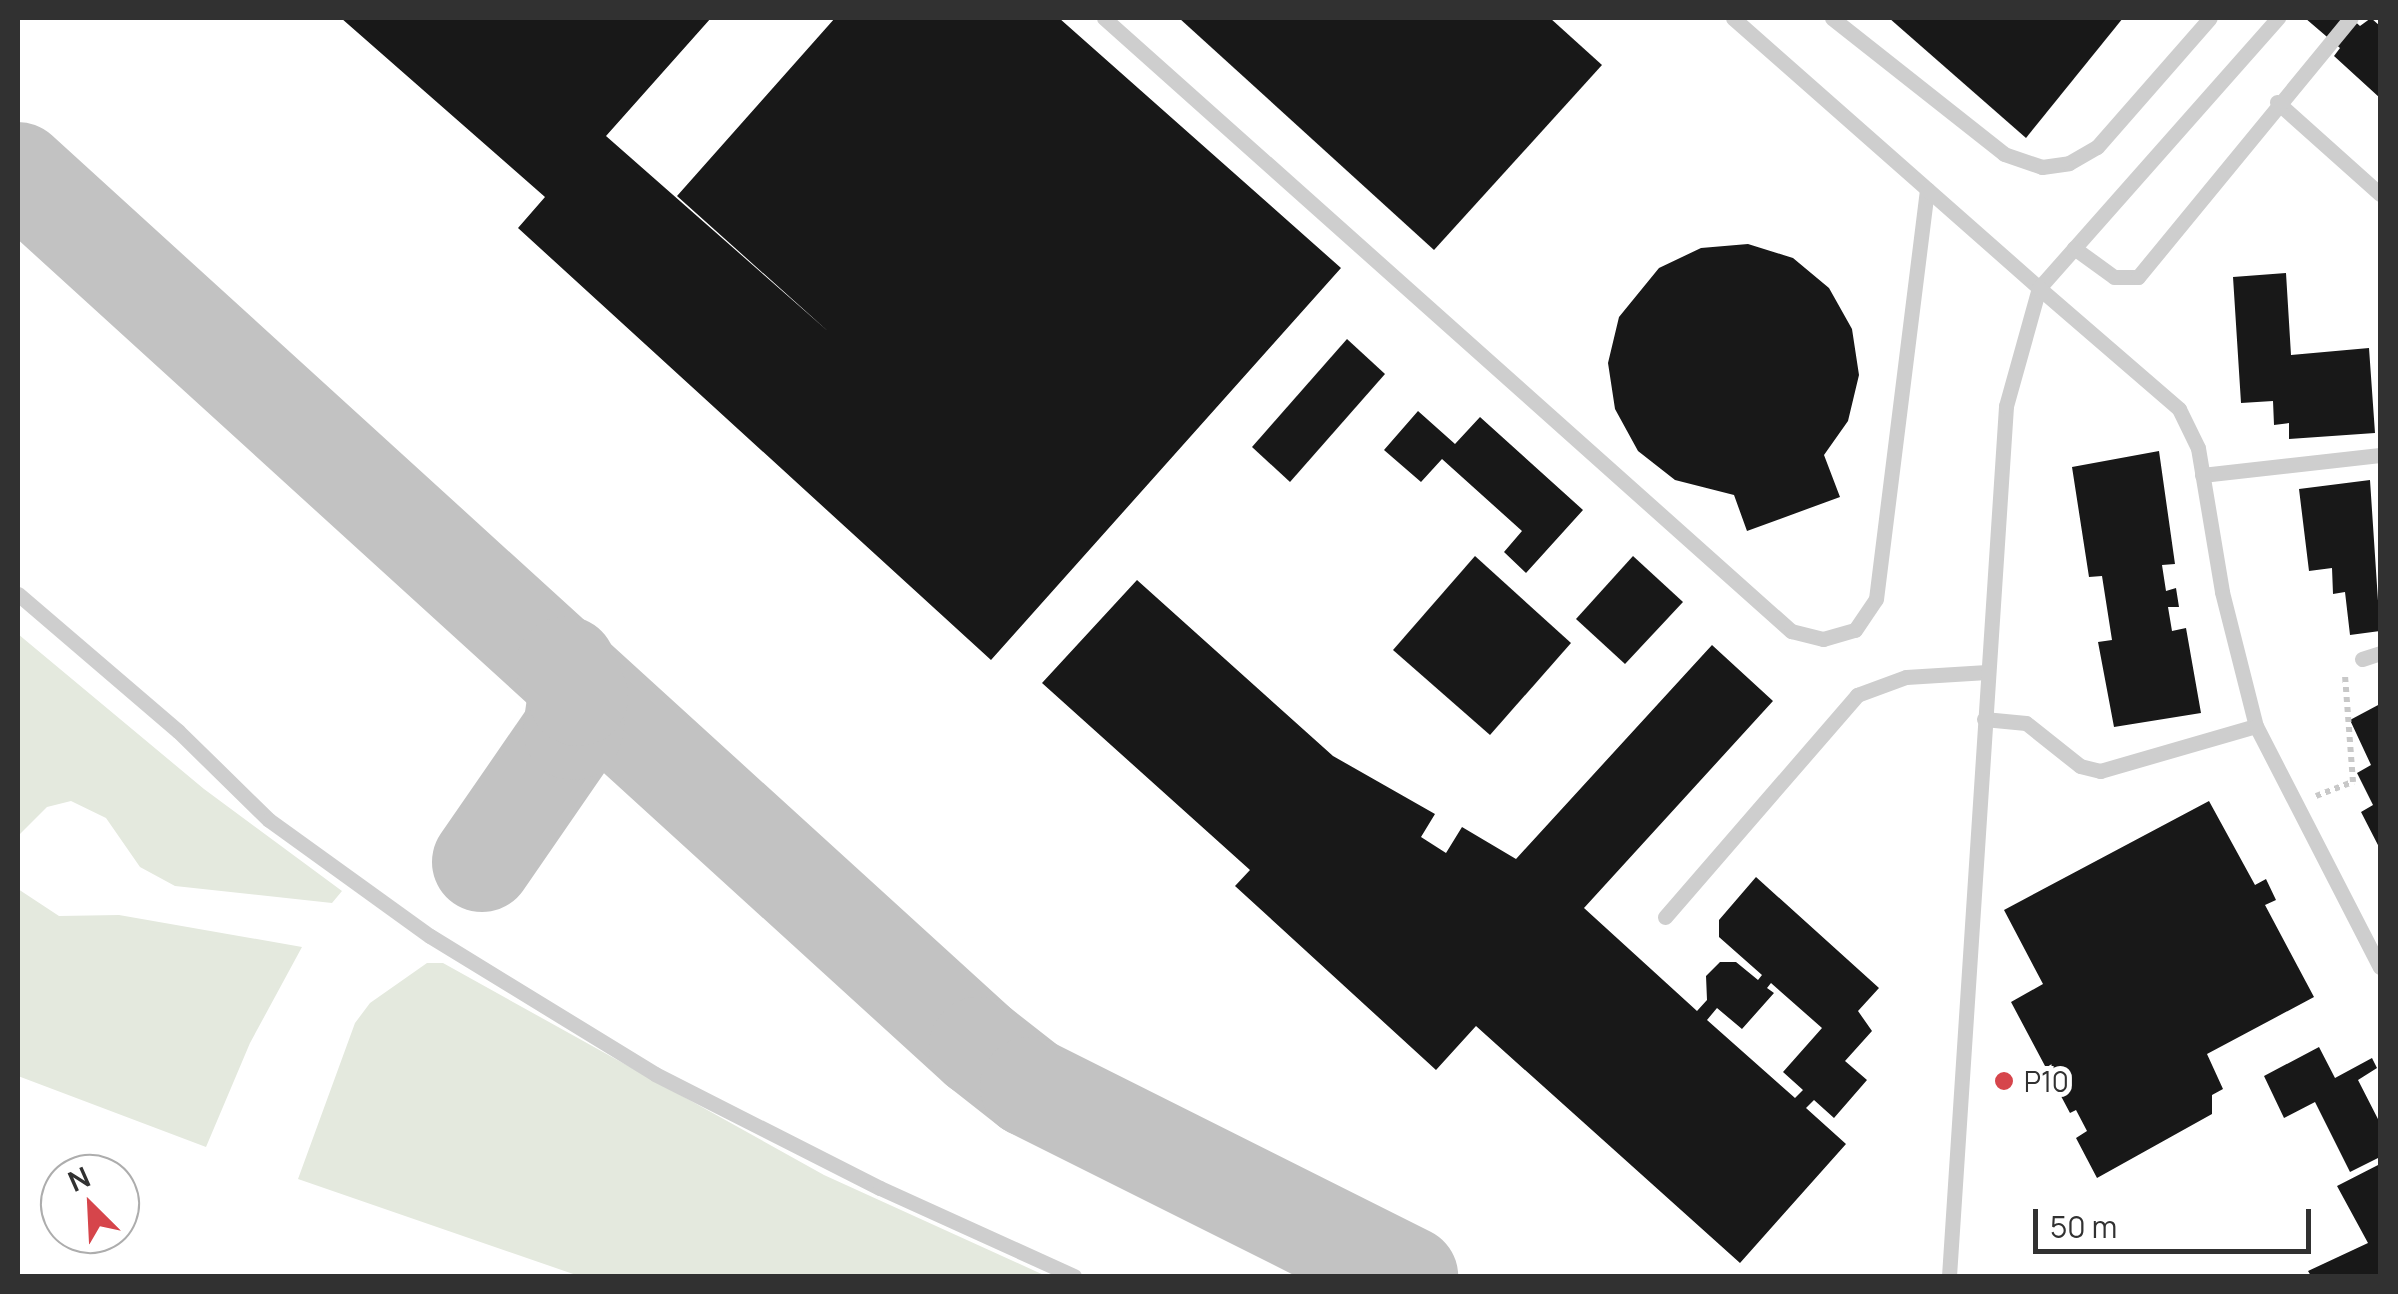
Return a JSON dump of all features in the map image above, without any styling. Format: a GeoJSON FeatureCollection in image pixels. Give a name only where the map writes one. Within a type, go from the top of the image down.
{"type":"FeatureCollection","features":[{"type":"Feature","properties":{"kind":"lane"},"geometry":{"type":"LineString","coordinates":[[1104,18],[1792,631],[1823,640],[1855,630],[1876,599],[1927,189]]}},
{"type":"Feature","properties":{"kind":"lane"},"geometry":{"type":"LineString","coordinates":[[1733,18],[2179,408],[2198,448],[2222,592],[2256,726],[2380,967]]}},
{"type":"Feature","properties":{"kind":"lane"},"geometry":{"type":"LineString","coordinates":[[1832,18],[2004,154],[2042,166],[2069,162],[2097,148],[2210,18]]}},
{"type":"Feature","properties":{"kind":"lane"},"geometry":{"type":"LineString","coordinates":[[1949,1276],[2006,406],[2039,288],[2278,18]]}},
{"type":"Feature","properties":{"kind":"lane"},"geometry":{"type":"LineString","coordinates":[[2074,248],[2114,277],[2138,276],[2277,102],[2352,18]]}},
{"type":"Feature","properties":{"kind":"lane"},"geometry":{"type":"LineString","coordinates":[[2277,102],[2380,194]]}},
{"type":"Feature","properties":{"kind":"lane"},"geometry":{"type":"LineString","coordinates":[[2202,475],[2380,455]]}},
{"type":"Feature","properties":{"kind":"lane"},"geometry":{"type":"LineString","coordinates":[[18,594],[178,731],[268,820],[430,936],[655,1074],[1074,1276]]}},
{"type":"Feature","properties":{"kind":"lane"},"geometry":{"type":"LineString","coordinates":[[2362,658],[2380,653]]}},
{"type":"Feature","properties":{"kind":"lane"},"geometry":{"type":"LineString","coordinates":[[1665,917],[1857,695],[1906,678],[1987,672]]}},
{"type":"Feature","properties":{"kind":"lane"},"geometry":{"type":"LineString","coordinates":[[1984,719],[2026,723],[2080,766],[2100,771],[2256,726]]}},
{"type":"Feature","properties":{"kind":"path"},"geometry":{"type":"LineString","coordinates":[[2296,802],[2354,782],[2345,672],[2362,658]]}},
{"type":"Feature","properties":{"kind":"shaded area"},"geometry":{"type":"Polygon","coordinates":[[[18,634],[204,789],[342,891],[332,903],[175,886],[140,867],[106,818],[71,801],[47,807],[18,836],[18,634]]]}},
{"type":"Feature","properties":{"kind":"shaded area"},"geometry":{"type":"Polygon","coordinates":[[[18,889],[59,916],[119,915],[302,947],[250,1043],[206,1147],[18,1076],[18,889]]]}},
{"type":"Feature","properties":{"kind":"shaded area"},"geometry":{"type":"Polygon","coordinates":[[[427,963],[443,963],[824,1175],[1046,1276],[579,1276],[298,1179],[355,1023],[370,1003],[427,963]]]}},
{"type":"Feature","properties":{"kind":"building"},"geometry":{"type":"Polygon","coordinates":[[[341,18],[711,18],[606,136],[830,333],[677,196],[835,18],[1059,18],[1341,268],[991,660],[518,228],[545,197],[341,18]]]}},
{"type":"Feature","properties":{"kind":"building"},"geometry":{"type":"Polygon","coordinates":[[[1179,18],[1550,18],[1602,65],[1434,250],[1179,18]]]}},
{"type":"Feature","properties":{"kind":"building"},"geometry":{"type":"Polygon","coordinates":[[[1889,18],[2123,18],[2026,138],[1889,18]]]}},
{"type":"Feature","properties":{"kind":"building"},"geometry":{"type":"Polygon","coordinates":[[[2305,18],[2351,18],[2360,26],[2371,18],[2380,26],[2380,98],[2334,56],[2340,48],[2305,18]]]}},
{"type":"Feature","properties":{"kind":"building"},"geometry":{"type":"Polygon","coordinates":[[[1748,244],[1793,258],[1829,288],[1852,329],[1859,375],[1848,421],[1824,455],[1840,497],[1747,531],[1734,495],[1675,480],[1638,451],[1615,409],[1608,363],[1619,317],[1659,268],[1701,248],[1748,244]]]}},
{"type":"Feature","properties":{"kind":"building"},"geometry":{"type":"Polygon","coordinates":[[[2286,273],[2291,355],[2369,348],[2375,433],[2289,439],[2289,423],[2274,425],[2273,401],[2241,403],[2233,277],[2286,273]]]}},
{"type":"Feature","properties":{"kind":"building"},"geometry":{"type":"Polygon","coordinates":[[[1347,339],[1385,374],[1290,482],[1252,447],[1347,339]]]}},
{"type":"Feature","properties":{"kind":"building"},"geometry":{"type":"Polygon","coordinates":[[[1418,411],[1455,444],[1480,417],[1583,510],[1526,573],[1504,552],[1522,531],[1442,459],[1421,482],[1384,450],[1418,411]]]}},
{"type":"Feature","properties":{"kind":"building"},"geometry":{"type":"Polygon","coordinates":[[[2159,451],[2175,564],[2162,565],[2166,591],[2176,588],[2179,607],[2168,607],[2172,631],[2186,628],[2201,713],[2114,727],[2098,642],[2112,640],[2102,576],[2089,577],[2072,467],[2159,451]]]}},
{"type":"Feature","properties":{"kind":"building"},"geometry":{"type":"Polygon","coordinates":[[[2370,480],[2380,631],[2350,635],[2345,592],[2333,594],[2332,568],[2309,571],[2299,489],[2370,480]]]}},
{"type":"Feature","properties":{"kind":"building"},"geometry":{"type":"Polygon","coordinates":[[[1475,556],[1571,643],[1490,735],[1393,650],[1475,556]]]}},
{"type":"Feature","properties":{"kind":"building"},"geometry":{"type":"Polygon","coordinates":[[[1633,556],[1683,602],[1625,664],[1576,619],[1633,556]]]}},
{"type":"Feature","properties":{"kind":"building"},"geometry":{"type":"Polygon","coordinates":[[[1137,580],[1333,756],[1435,814],[1421,837],[1446,853],[1462,827],[1516,859],[1712,645],[1773,701],[1584,908],[1697,1011],[1707,1000],[1706,976],[1720,962],[1736,962],[1758,980],[1762,975],[1719,937],[1719,920],[1756,877],[1879,988],[1858,1011],[1872,1031],[1845,1061],[1867,1080],[1834,1118],[1814,1100],[1806,1108],[1846,1144],[1740,1263],[1476,1026],[1436,1070],[1235,886],[1250,870],[1042,683],[1137,580]],[[1771,983],[1767,988],[1774,993],[1742,1029],[1717,1008],[1707,1020],[1795,1098],[1803,1090],[1783,1072],[1822,1028],[1771,983]]]}},
{"type":"Feature","properties":{"kind":"building"},"geometry":{"type":"Polygon","coordinates":[[[2380,704],[2380,849],[2361,812],[2373,805],[2357,773],[2371,765],[2350,720],[2380,704]]]}},
{"type":"Feature","properties":{"kind":"building"},"geometry":{"type":"Polygon","coordinates":[[[2209,801],[2255,885],[2266,879],[2276,900],[2265,905],[2314,997],[2207,1054],[2223,1089],[2212,1095],[2212,1114],[2097,1178],[2076,1138],[2087,1131],[2076,1110],[2070,1113],[2011,1002],[2043,984],[2004,910],[2209,801]]]}},
{"type":"Feature","properties":{"kind":"building"},"geometry":{"type":"Polygon","coordinates":[[[2319,1047],[2335,1078],[2372,1058],[2377,1068],[2358,1080],[2380,1123],[2380,1157],[2350,1172],[2315,1102],[2284,1118],[2264,1076],[2319,1047]]]}},
{"type":"Feature","properties":{"kind":"building"},"geometry":{"type":"Polygon","coordinates":[[[2380,1164],[2380,1276],[2311,1276],[2308,1271],[2368,1243],[2337,1186],[2380,1164]]]}},
{"type":"Feature","properties":{"kind":"taxiway"},"geometry":{"type":"LineString","coordinates":[[18,172],[979,1047],[1030,1087],[1408,1276]]}},
{"type":"Feature","properties":{"kind":"taxiway"},"geometry":{"type":"LineString","coordinates":[[482,862],[573,730],[578,696],[566,666]]}},
{"type":"Feature","properties":{"kind":"place","name":"P10"},"geometry":{"type":"Point","coordinates":[2004,1081]}}]}
